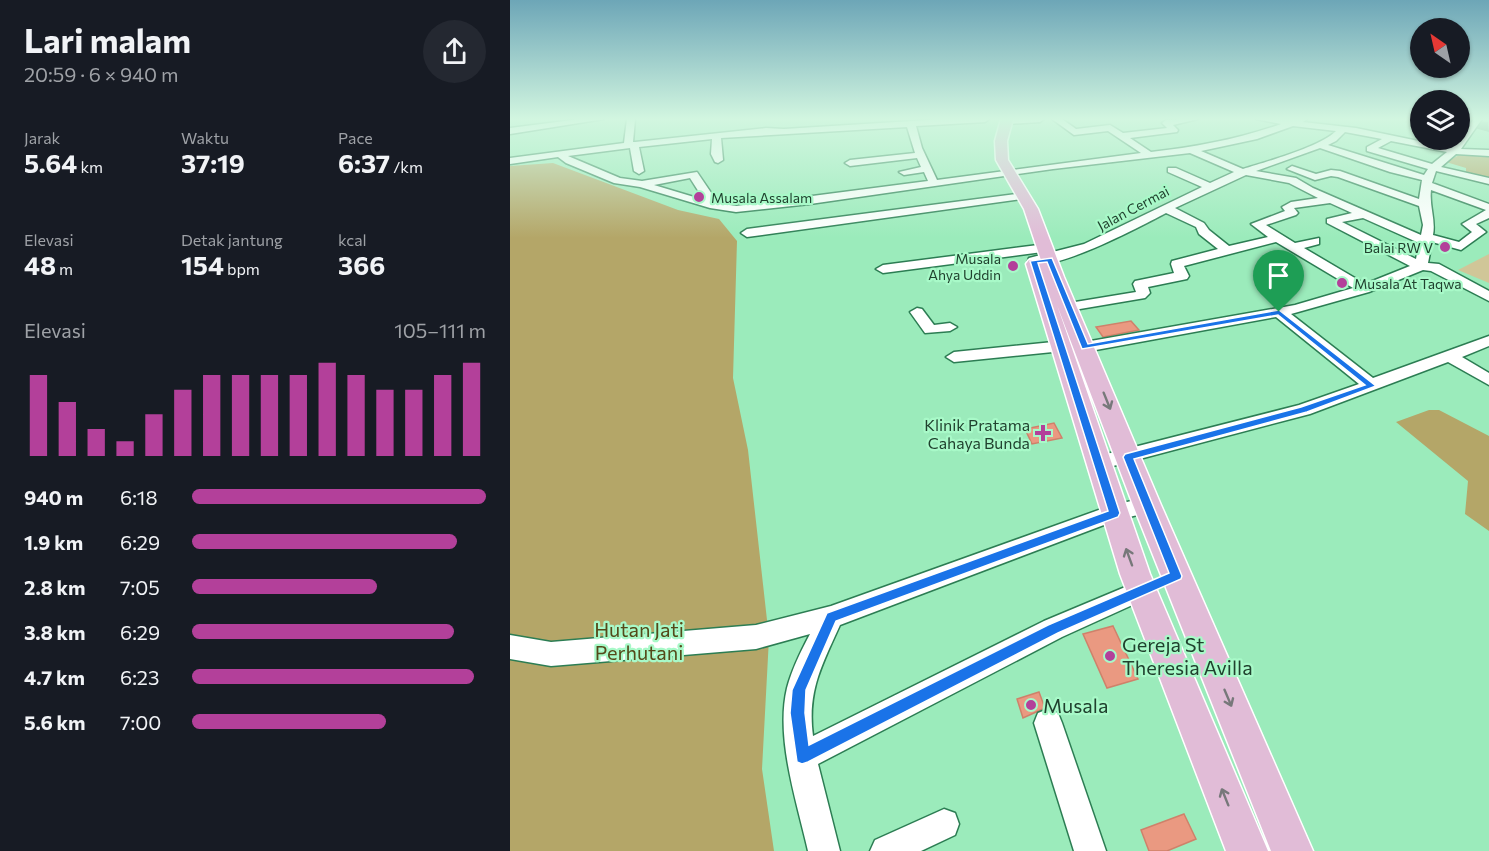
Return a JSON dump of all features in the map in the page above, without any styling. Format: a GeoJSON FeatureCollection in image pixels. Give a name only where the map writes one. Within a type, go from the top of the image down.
{"type":"FeatureCollection","features":[{"type":"Feature","properties":{"kind":"main road"},"geometry":{"type":"LineString","coordinates":[[1002,159],[1004,174],[1018,196],[1072,347],[1098,463],[1114,513],[1142,590],[1247,851]]}},
{"type":"Feature","properties":{"kind":"main road"},"geometry":{"type":"LineString","coordinates":[[1039,254],[1068,307],[1072,347],[1128,457],[1292,851]]}},
{"type":"Feature","properties":{"kind":"main road"},"geometry":{"type":"LineString","coordinates":[[1142,590],[1176,576]]}},
{"type":"Feature","properties":{"kind":"street"},"geometry":{"type":"LineString","coordinates":[[569,159],[569,161],[618,181],[640,184],[714,206],[742,209],[1118,159]]}},
{"type":"Feature","properties":{"kind":"street"},"geometry":{"type":"LineString","coordinates":[[635,159],[639,171]]}},
{"type":"Feature","properties":{"kind":"street"},"geometry":{"type":"LineString","coordinates":[[859,159],[846,162],[870,159]]}},
{"type":"Feature","properties":{"kind":"street"},"geometry":{"type":"LineString","coordinates":[[923,159],[934,183]]}},
{"type":"Feature","properties":{"kind":"street"},"geometry":{"type":"LineString","coordinates":[[1157,159],[1166,164],[1180,161]]}},
{"type":"Feature","properties":{"kind":"street"},"geometry":{"type":"LineString","coordinates":[[1212,159],[1258,176],[1287,177],[1331,200],[1425,239],[1460,246],[1480,231],[1468,224],[1489,213]]}},
{"type":"Feature","properties":{"kind":"street","name":"Jalan Cermai"},"geometry":{"type":"LineString","coordinates":[[883,269],[1039,254],[1073,253],[1105,240],[1165,208],[1243,172],[1280,159]]}},
{"type":"Feature","properties":{"kind":"street"},"geometry":{"type":"LineString","coordinates":[[1361,159],[1394,170],[1429,177],[1489,181]]}},
{"type":"Feature","properties":{"kind":"street"},"geometry":{"type":"LineString","coordinates":[[1390,159],[1489,208]]}},
{"type":"Feature","properties":{"kind":"street"},"geometry":{"type":"LineString","coordinates":[[1421,266],[1429,225],[1424,204],[1429,177],[1447,159]]}},
{"type":"Feature","properties":{"kind":"street"},"geometry":{"type":"LineString","coordinates":[[1271,162],[1315,177],[1326,173],[1340,174],[1424,204]]}},
{"type":"Feature","properties":{"kind":"street"},"geometry":{"type":"LineString","coordinates":[[904,172],[928,169]]}},
{"type":"Feature","properties":{"kind":"street"},"geometry":{"type":"LineString","coordinates":[[1172,170],[1212,187]]}},
{"type":"Feature","properties":{"kind":"street"},"geometry":{"type":"LineString","coordinates":[[640,184],[693,174],[714,206]]}},
{"type":"Feature","properties":{"kind":"street"},"geometry":{"type":"LineString","coordinates":[[742,209],[745,237],[1018,196]]}},
{"type":"Feature","properties":{"kind":"street"},"geometry":{"type":"LineString","coordinates":[[1331,200],[1291,205],[1288,207],[1292,213],[1257,224],[1364,289]]}},
{"type":"Feature","properties":{"kind":"street"},"geometry":{"type":"LineString","coordinates":[[1165,208],[1200,225],[1203,231],[1227,250]]}},
{"type":"Feature","properties":{"kind":"street"},"geometry":{"type":"LineString","coordinates":[[1364,214],[1331,221],[1421,266],[1434,267],[1489,297]]}},
{"type":"Feature","properties":{"kind":"street"},"geometry":{"type":"LineString","coordinates":[[1476,236],[1489,241]]}},
{"type":"Feature","properties":{"kind":"street"},"geometry":{"type":"LineString","coordinates":[[1068,307],[1140,295],[1143,293],[1140,284],[1182,276],[1178,264],[1278,238]]}},
{"type":"Feature","properties":{"kind":"street"},"geometry":{"type":"LineString","coordinates":[[1293,247],[1315,241]]}},
{"type":"Feature","properties":{"kind":"street"},"geometry":{"type":"LineString","coordinates":[[917,312],[930,330],[958,339],[1072,347],[1279,312],[1364,289],[1421,266]]}},
{"type":"Feature","properties":{"kind":"street"},"geometry":{"type":"LineString","coordinates":[[1279,312],[1372,386]]}},
{"type":"Feature","properties":{"kind":"street"},"geometry":{"type":"LineString","coordinates":[[1098,463],[1304,410],[1489,341]]}},
{"type":"Feature","properties":{"kind":"street"},"geometry":{"type":"LineString","coordinates":[[1449,356],[1489,380]]}},
{"type":"Feature","properties":{"kind":"street"},"geometry":{"type":"LineString","coordinates":[[510,647],[551,654],[756,637],[831,617],[1114,513],[1148,505]]}},
{"type":"Feature","properties":{"kind":"street"},"geometry":{"type":"LineString","coordinates":[[802,757],[1053,629],[1142,590]]}},
{"type":"Feature","properties":{"kind":"street"},"geometry":{"type":"LineString","coordinates":[[824,851],[802,757],[798,713],[799,690],[831,617]]}},
{"type":"Feature","properties":{"kind":"street"},"geometry":{"type":"LineString","coordinates":[[1048,723],[1090,851]]}},
{"type":"Feature","properties":{"kind":"street"},"geometry":{"type":"LineString","coordinates":[[886,851],[944,824]]}},
{"type":"Feature","properties":{"kind":"shaded area"},"geometry":{"type":"Polygon","coordinates":[[[1489,254],[1489,283],[1458,270],[1489,254]]]}},
{"type":"Feature","properties":{"kind":"green space"},"geometry":{"type":"Polygon","coordinates":[[[1452,159],[1489,159],[1489,179],[1466,173],[1466,168],[1446,162],[1452,159]]]}},
{"type":"Feature","properties":{"kind":"green space","name":"Hutan Jati Perhutani"},"geometry":{"type":"Polygon","coordinates":[[[553,163],[678,210],[719,219],[737,241],[733,378],[748,450],[769,638],[762,769],[774,851],[510,851],[510,166],[553,163]]]}},
{"type":"Feature","properties":{"kind":"green space"},"geometry":{"type":"Polygon","coordinates":[[[1429,410],[1439,410],[1489,436],[1489,531],[1465,514],[1468,481],[1396,422],[1429,410]]]}},
{"type":"Feature","properties":{"kind":"building"},"geometry":{"type":"Polygon","coordinates":[[[1131,321],[1139,330],[1103,337],[1096,327],[1131,321]]]}},
{"type":"Feature","properties":{"kind":"building","name":"Klinik Pratama Cahaya Bunda"},"geometry":{"type":"Polygon","coordinates":[[[1054,423],[1062,438],[1032,444],[1025,429],[1054,423]]]}},
{"type":"Feature","properties":{"kind":"building","name":"Gereja St Theresia Avilla"},"geometry":{"type":"Polygon","coordinates":[[[1113,626],[1138,679],[1107,688],[1083,634],[1113,626]]]}},
{"type":"Feature","properties":{"kind":"building","name":"Musala"},"geometry":{"type":"Polygon","coordinates":[[[1039,692],[1045,708],[1023,718],[1017,699],[1039,692]]]}},
{"type":"Feature","properties":{"kind":"building"},"geometry":{"type":"Polygon","coordinates":[[[1184,814],[1196,839],[1167,851],[1149,851],[1141,830],[1184,814]]]}},
{"type":"Feature","properties":{"kind":"place","name":"Musala Assalam"},"geometry":{"type":"Point","coordinates":[699,197]}},
{"type":"Feature","properties":{"kind":"place","name":"Balai RW V"},"geometry":{"type":"Point","coordinates":[1445,247]}},
{"type":"Feature","properties":{"kind":"place","name":"Musala Ahya Uddin"},"geometry":{"type":"Point","coordinates":[1013,266]}},
{"type":"Feature","properties":{"kind":"place","name":"Musala At Taqwa"},"geometry":{"type":"Point","coordinates":[1342,283]}},
{"type":"Feature","properties":{"kind":"place","name":"Klinik Pratama Cahaya Bunda"},"geometry":{"type":"Point","coordinates":[1043,433]}},
{"type":"Feature","properties":{"kind":"place","name":"Gereja St Theresia Avilla"},"geometry":{"type":"Point","coordinates":[1110,656]}},
{"type":"Feature","properties":{"kind":"place","name":"Musala"},"geometry":{"type":"Point","coordinates":[1031,705]}},
{"type":"Feature","properties":{"kind":"route"},"geometry":{"type":"LineString","coordinates":[[1049,259],[1054,277],[1085,347],[1279,312],[1372,386],[1304,410],[1128,457],[1176,576],[1053,629],[802,757],[797,702],[799,690],[831,617],[1114,513],[1059,347],[1034,261],[1049,259]]}}]}
